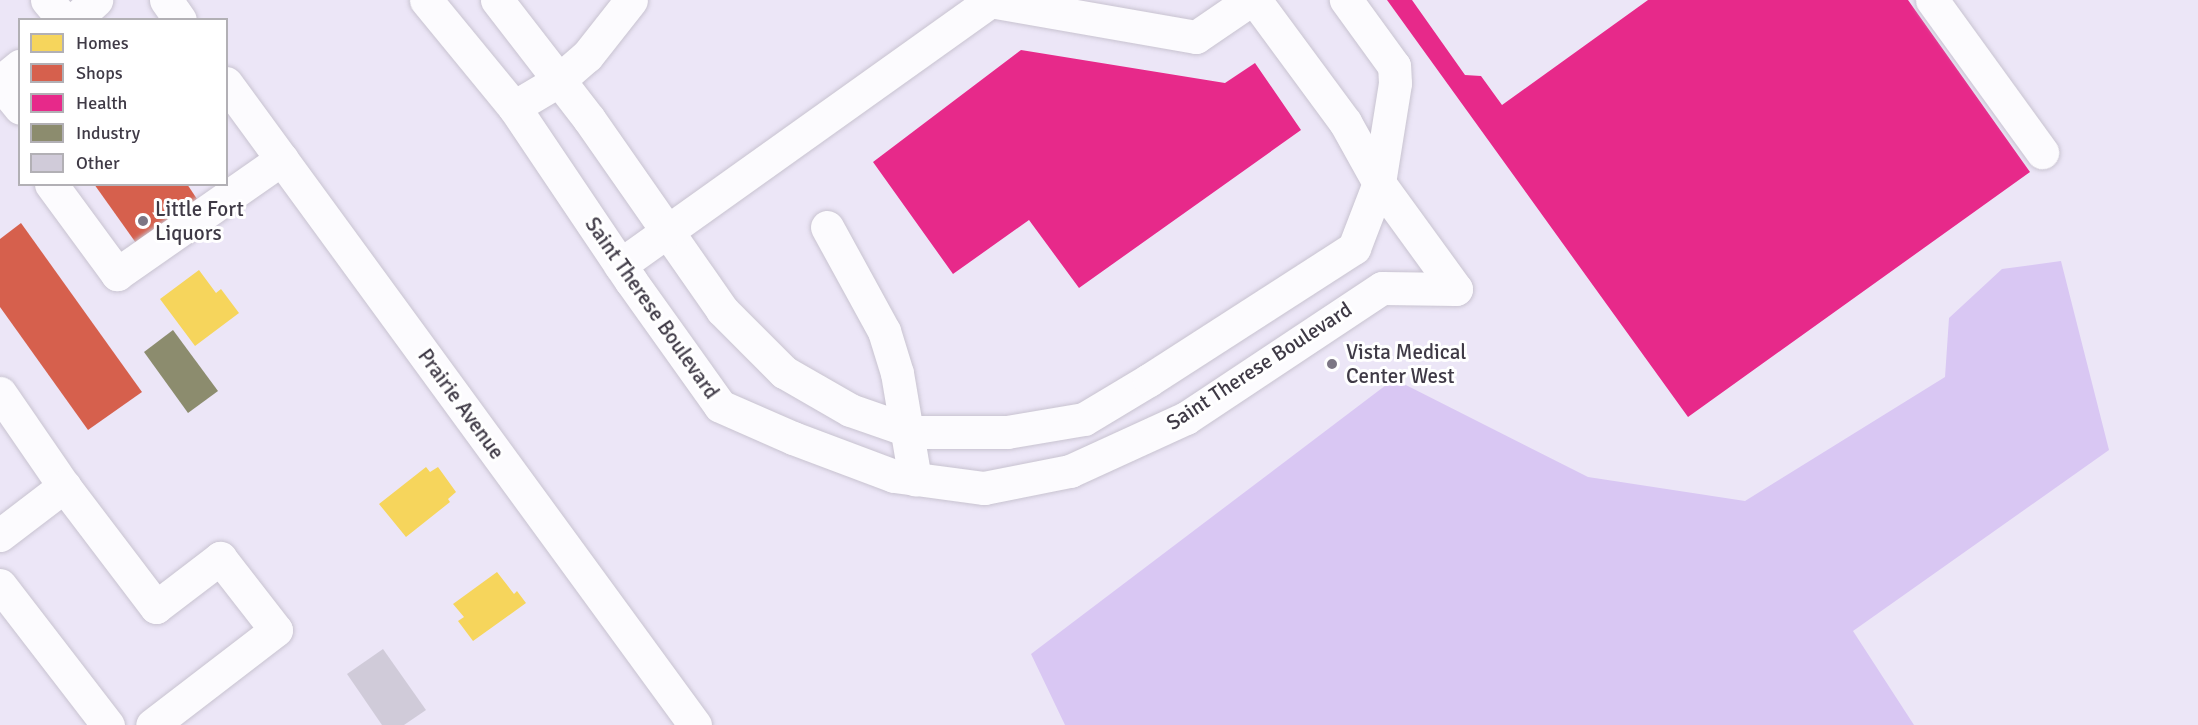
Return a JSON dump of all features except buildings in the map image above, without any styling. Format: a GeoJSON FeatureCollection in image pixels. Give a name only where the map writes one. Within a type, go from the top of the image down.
{"type":"FeatureCollection","features":[{"type":"Feature","properties":{"kind":"street"},"geometry":{"type":"LineString","coordinates":[[47,0],[62,18]]}},
{"type":"Feature","properties":{"kind":"street"},"geometry":{"type":"LineString","coordinates":[[76,18],[96,0]]}},
{"type":"Feature","properties":{"kind":"street"},"geometry":{"type":"LineString","coordinates":[[166,0],[179,18]]}},
{"type":"Feature","properties":{"kind":"street","name":"Saint Therese Boulevard"},"geometry":{"type":"LineString","coordinates":[[426,0],[514,107],[620,265],[720,406],[793,438],[894,476],[984,488],[1070,471],[1186,418],[1382,288],[1456,289],[1379,183]]}},
{"type":"Feature","properties":{"kind":"street"},"geometry":{"type":"LineString","coordinates":[[497,0],[589,119],[722,310],[784,372],[850,410],[907,430],[1007,432],[1084,419],[1149,380],[1354,248],[1379,183],[1395,83],[1394,66],[1346,0]]}},
{"type":"Feature","properties":{"kind":"street"},"geometry":{"type":"LineString","coordinates":[[514,107],[558,81],[587,56],[631,0]]}},
{"type":"Feature","properties":{"kind":"street"},"geometry":{"type":"LineString","coordinates":[[620,265],[990,1],[1196,37],[1250,0]]}},
{"type":"Feature","properties":{"kind":"street"},"geometry":{"type":"LineString","coordinates":[[1255,0],[1345,122],[1379,183]]}},
{"type":"Feature","properties":{"kind":"street"},"geometry":{"type":"LineString","coordinates":[[1932,0],[2042,152]]}},
{"type":"Feature","properties":{"kind":"street"},"geometry":{"type":"LineString","coordinates":[[6,73],[18,103]]}},
{"type":"Feature","properties":{"kind":"street","name":"Prairie Avenue"},"geometry":{"type":"LineString","coordinates":[[228,86],[695,725]]}},
{"type":"Feature","properties":{"kind":"street"},"geometry":{"type":"LineString","coordinates":[[52,186],[117,274],[282,159]]}},
{"type":"Feature","properties":{"kind":"street"},"geometry":{"type":"LineString","coordinates":[[827,227],[884,331],[897,373],[915,479]]}},
{"type":"Feature","properties":{"kind":"street"},"geometry":{"type":"LineString","coordinates":[[0,393],[64,486],[156,607],[220,558],[276,630],[152,725]]}},
{"type":"Feature","properties":{"kind":"street"},"geometry":{"type":"LineString","coordinates":[[0,535],[64,486]]}},
{"type":"Feature","properties":{"kind":"street"},"geometry":{"type":"LineString","coordinates":[[0,585],[108,725]]}},
{"type":"Feature","properties":{"kind":"shaded area"},"geometry":{"type":"Polygon","coordinates":[[[2061,261],[2109,450],[1853,631],[1914,725],[1065,725],[1031,654],[1394,379],[1588,477],[1745,501],[1945,377],[1949,318],[2002,269],[2061,261]]]}},
{"type":"Feature","properties":{"kind":"place","name":"Little Fort Liquors"},"geometry":{"type":"Point","coordinates":[143,221]}},
{"type":"Feature","properties":{"kind":"place","name":"Vista Medical Center West"},"geometry":{"type":"Point","coordinates":[1332,364]}}]}
